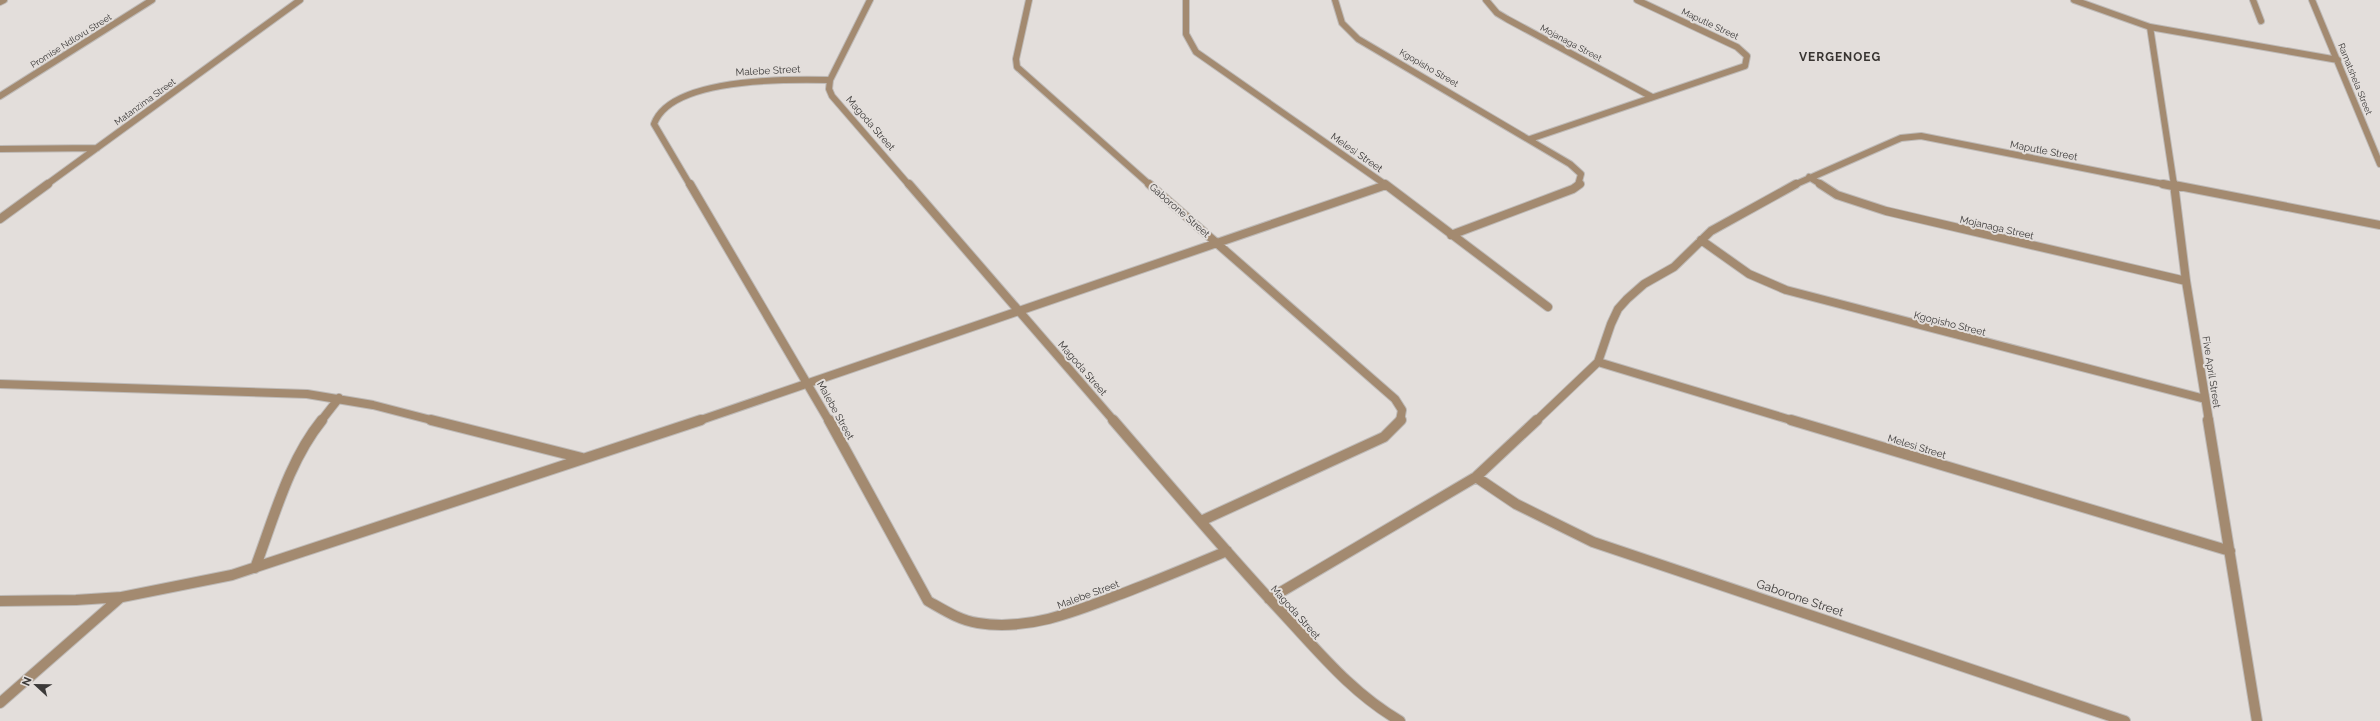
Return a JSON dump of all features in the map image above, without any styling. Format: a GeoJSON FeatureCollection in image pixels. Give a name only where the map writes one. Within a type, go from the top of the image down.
{"type":"FeatureCollection","features":[{"type":"Feature","properties":{"kind":"street"},"geometry":{"type":"LineString","coordinates":[[0,2],[4,0]]}},
{"type":"Feature","properties":{"kind":"street","name":"Promise Ndlovu Street"},"geometry":{"type":"LineString","coordinates":[[0,96],[152,0]]}},
{"type":"Feature","properties":{"kind":"street","name":"Matanzima Street"},"geometry":{"type":"LineString","coordinates":[[0,219],[300,0]]}},
{"type":"Feature","properties":{"kind":"street"},"geometry":{"type":"LineString","coordinates":[[830,80],[870,0]]}},
{"type":"Feature","properties":{"kind":"street","name":"Gaborone Street"},"geometry":{"type":"LineString","coordinates":[[1029,0],[1017,49],[1017,67],[1395,399],[1402,408],[1403,415],[1396,427],[1384,437],[1201,521]]}},
{"type":"Feature","properties":{"kind":"street","name":"Melesi Street"},"geometry":{"type":"LineString","coordinates":[[1186,0],[1185,29],[1188,45],[1386,185],[1548,307]]}},
{"type":"Feature","properties":{"kind":"street","name":"Kgopisho Street"},"geometry":{"type":"LineString","coordinates":[[1336,0],[1342,23],[1358,39],[1530,139],[1576,169],[1581,174],[1580,184],[1573,189],[1451,235]]}},
{"type":"Feature","properties":{"kind":"street","name":"Mojanaga Street"},"geometry":{"type":"LineString","coordinates":[[1486,0],[1497,13],[1507,19],[1652,97]]}},
{"type":"Feature","properties":{"kind":"street","name":"Maputle Street"},"geometry":{"type":"LineString","coordinates":[[1637,0],[1737,46],[1748,56],[1745,66],[1652,97]]}},
{"type":"Feature","properties":{"kind":"street"},"geometry":{"type":"LineString","coordinates":[[2074,0],[2150,27],[2338,60]]}},
{"type":"Feature","properties":{"kind":"street"},"geometry":{"type":"LineString","coordinates":[[2253,0],[2261,21]]}},
{"type":"Feature","properties":{"kind":"street","name":"Ramatshela Street"},"geometry":{"type":"LineString","coordinates":[[2312,0],[2380,164]]}},
{"type":"Feature","properties":{"kind":"street","name":"Five April Street"},"geometry":{"type":"LineString","coordinates":[[2150,27],[2174,185],[2186,281],[2257,721]]}},
{"type":"Feature","properties":{"kind":"street","name":"Malebe Street"},"geometry":{"type":"LineString","coordinates":[[830,80],[773,79],[722,84],[695,93],[661,110],[654,124],[809,384],[928,601],[953,617],[991,625],[1032,623],[1078,612],[1227,551]]}},
{"type":"Feature","properties":{"kind":"street","name":"Magoda Street"},"geometry":{"type":"LineString","coordinates":[[830,80],[829,89],[832,96],[1269,599],[1349,685],[1379,710],[1400,721]]}},
{"type":"Feature","properties":{"kind":"street"},"geometry":{"type":"LineString","coordinates":[[1530,139],[1652,97]]}},
{"type":"Feature","properties":{"kind":"street","name":"Maputle Street"},"geometry":{"type":"LineString","coordinates":[[1809,177],[1883,145],[1910,136],[1920,136],[2380,225]]}},
{"type":"Feature","properties":{"kind":"street"},"geometry":{"type":"LineString","coordinates":[[0,148],[97,148]]}},
{"type":"Feature","properties":{"kind":"street"},"geometry":{"type":"LineString","coordinates":[[1269,599],[1476,478],[1598,362],[1611,324],[1618,310],[1644,284],[1674,267],[1701,240],[1731,219],[1809,177]]}},
{"type":"Feature","properties":{"kind":"street","name":"Mojanaga Street"},"geometry":{"type":"LineString","coordinates":[[1809,177],[1837,195],[1886,211],[2186,281]]}},
{"type":"Feature","properties":{"kind":"street"},"geometry":{"type":"LineString","coordinates":[[0,601],[68,601],[121,597],[178,588],[255,568],[523,480],[582,458],[809,384],[1386,185]]}},
{"type":"Feature","properties":{"kind":"street","name":"Kgopisho Street"},"geometry":{"type":"LineString","coordinates":[[1701,240],[1748,274],[1786,290],[2205,399]]}},
{"type":"Feature","properties":{"kind":"street","name":"Melesi Street"},"geometry":{"type":"LineString","coordinates":[[1598,362],[2230,551]]}},
{"type":"Feature","properties":{"kind":"street"},"geometry":{"type":"LineString","coordinates":[[0,384],[307,394],[339,398],[582,458]]}},
{"type":"Feature","properties":{"kind":"street"},"geometry":{"type":"LineString","coordinates":[[255,568],[295,462],[306,439],[339,398]]}},
{"type":"Feature","properties":{"kind":"street","name":"Gaborone Street"},"geometry":{"type":"LineString","coordinates":[[1476,478],[1516,504],[1593,542],[2125,721]]}},
{"type":"Feature","properties":{"kind":"street"},"geometry":{"type":"LineString","coordinates":[[0,702],[121,597]]}},
{"type":"Feature","properties":{"kind":"district","name":"VERGENOEG"},"geometry":{"type":"Point","coordinates":[1840,57]}}]}
